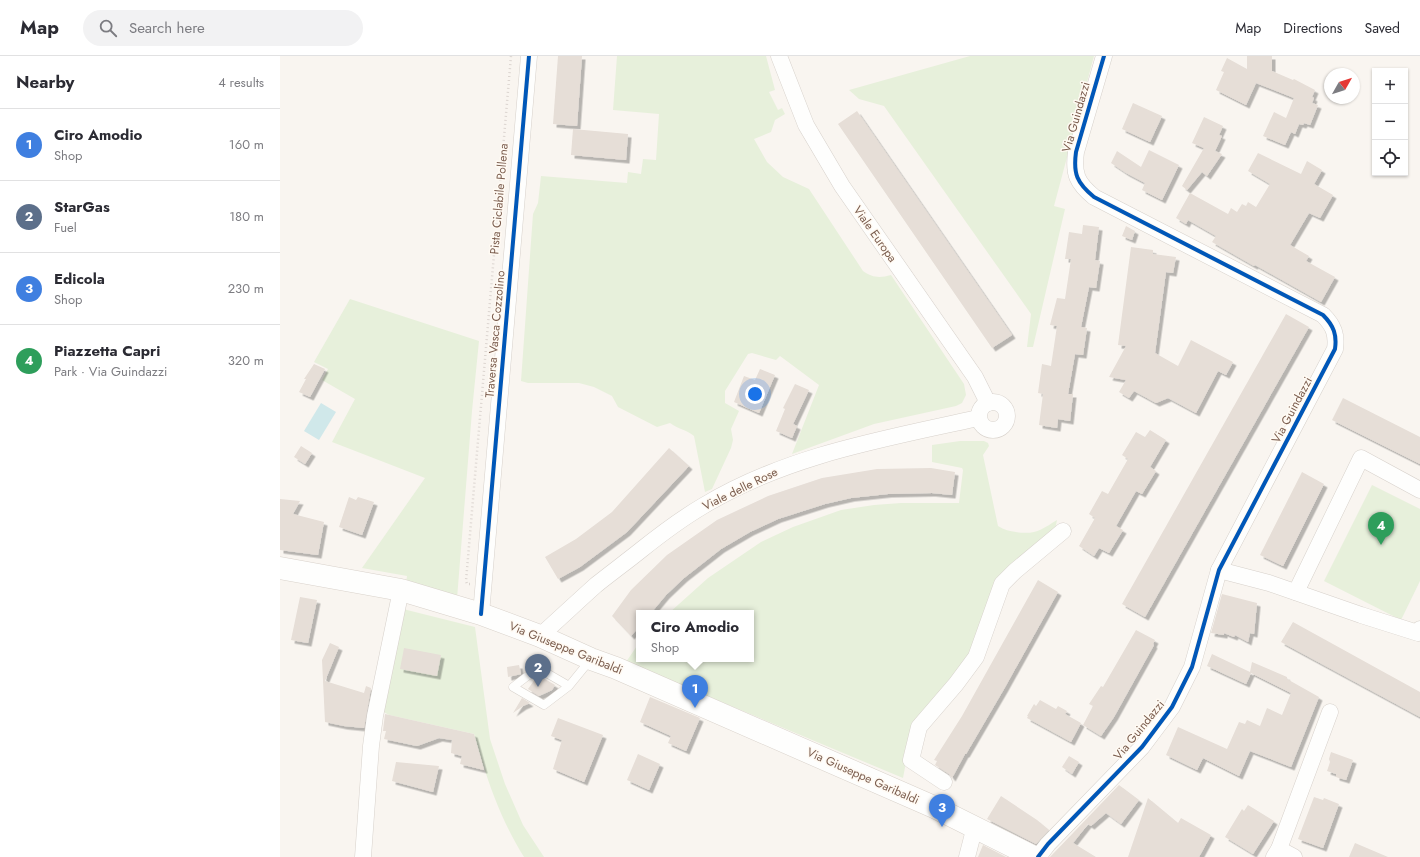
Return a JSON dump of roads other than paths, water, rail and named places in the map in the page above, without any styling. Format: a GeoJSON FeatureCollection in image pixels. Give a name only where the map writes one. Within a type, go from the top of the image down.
{"type":"FeatureCollection","features":[{"type":"Feature","properties":{"kind":"main road","name":"Via Giuseppe Garibaldi"},"geometry":{"type":"LineString","coordinates":[[280,568],[401,590],[481,614],[540,636],[934,807],[1034,857]]}},
{"type":"Feature","properties":{"kind":"street","name":"Traversa Vasca Cozzolino"},"geometry":{"type":"LineString","coordinates":[[481,614],[530,56]]}},
{"type":"Feature","properties":{"kind":"street","name":"Viale Europa"},"geometry":{"type":"LineString","coordinates":[[779,56],[806,125],[842,186],[975,377],[988,403]]}},
{"type":"Feature","properties":{"kind":"street","name":"Via Guindazzi"},"geometry":{"type":"LineString","coordinates":[[1038,857],[1048,844],[1142,747],[1172,707],[1192,667],[1218,570],[1335,350],[1336,340],[1335,330],[1323,315],[1094,197],[1084,189],[1077,178],[1074,165],[1076,152],[1104,56]]}},
{"type":"Feature","properties":{"kind":"street"},"geometry":{"type":"LineString","coordinates":[[994,402],[999,404],[1006,412],[1005,423],[998,430],[988,430],[983,427],[978,418],[981,409],[988,403],[994,402]]}},
{"type":"Feature","properties":{"kind":"street","name":"Viale delle Rose"},"geometry":{"type":"LineString","coordinates":[[540,636],[597,585],[675,524],[703,505],[736,488],[782,468],[820,455],[978,418]]}},
{"type":"Feature","properties":{"kind":"street"},"geometry":{"type":"LineString","coordinates":[[1296,592],[1361,458],[1420,490]]}},
{"type":"Feature","properties":{"kind":"street"},"geometry":{"type":"LineString","coordinates":[[944,782],[911,760],[919,727],[956,684],[976,657],[1002,584],[1015,571],[1063,531]]}},
{"type":"Feature","properties":{"kind":"street"},"geometry":{"type":"LineString","coordinates":[[1218,570],[1269,583],[1418,633],[1420,629]]}},
{"type":"Feature","properties":{"kind":"street"},"geometry":{"type":"LineString","coordinates":[[363,857],[371,746],[375,716],[401,590]]}},
{"type":"Feature","properties":{"kind":"street"},"geometry":{"type":"LineString","coordinates":[[1294,857],[1276,853],[1330,712]]}},
{"type":"Feature","properties":{"kind":"street"},"geometry":{"type":"LineString","coordinates":[[967,857],[974,826]]}},
{"type":"Feature","properties":{"kind":"lane"},"geometry":{"type":"LineString","coordinates":[[569,686],[538,668],[512,687],[544,705],[569,686],[591,658]]}},
{"type":"Feature","properties":{"kind":"water"},"geometry":{"type":"Polygon","coordinates":[[[321,403],[336,412],[319,440],[304,431],[321,403]]]}},
{"type":"Feature","properties":{"kind":"place","name":"Piazzetta Capri"},"geometry":{"type":"Point","coordinates":[1381,545]}},
{"type":"Feature","properties":{"kind":"place","name":"StarGas"},"geometry":{"type":"Point","coordinates":[538,687]}},
{"type":"Feature","properties":{"kind":"place","name":"Ciro Amodio"},"geometry":{"type":"Point","coordinates":[695,708]}},
{"type":"Feature","properties":{"kind":"place","name":"Edicola"},"geometry":{"type":"Point","coordinates":[942,827]}}]}
